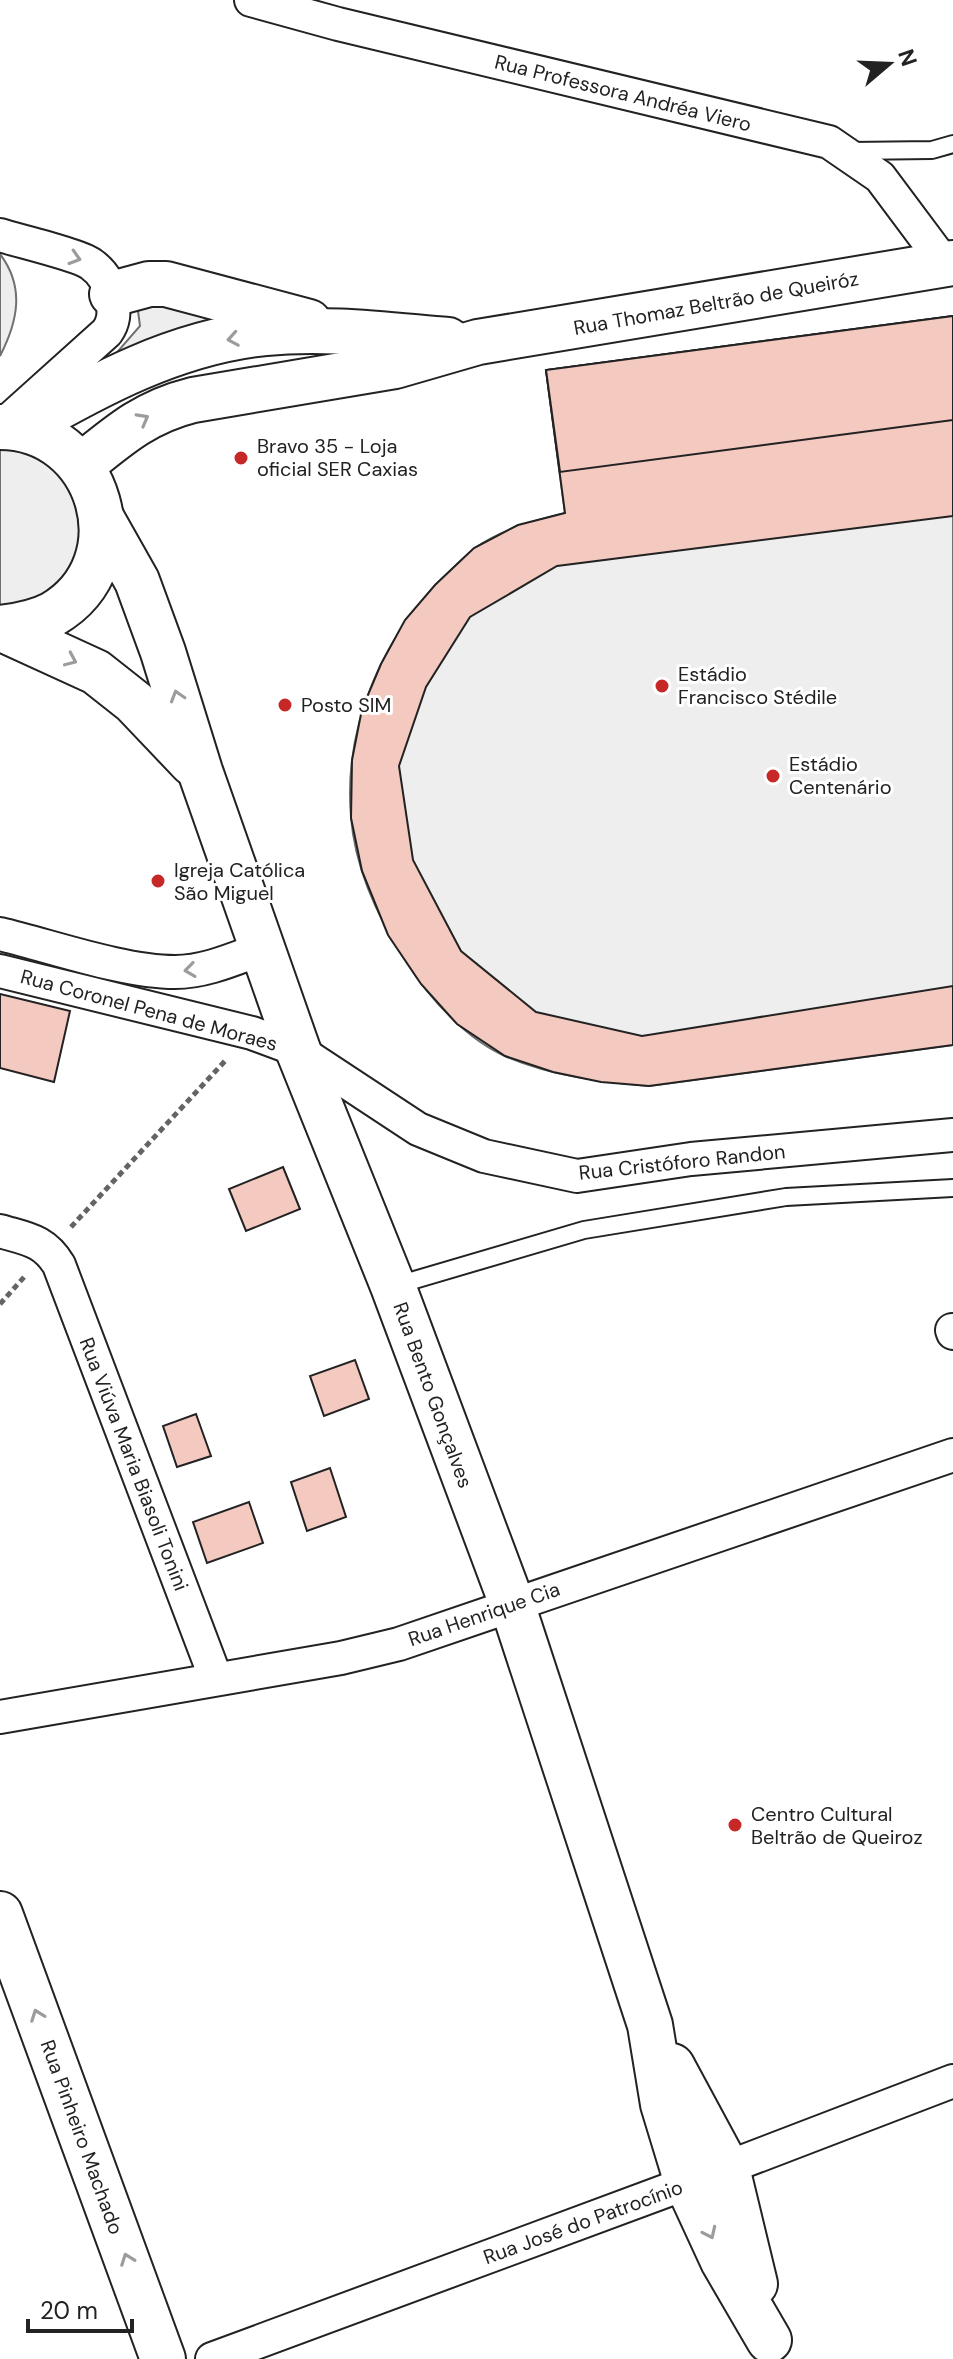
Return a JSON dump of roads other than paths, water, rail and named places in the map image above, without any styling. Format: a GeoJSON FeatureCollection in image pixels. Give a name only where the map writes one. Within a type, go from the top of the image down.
{"type":"FeatureCollection","features":[{"type":"Feature","properties":{"kind":"main road","name":"Rua Thomaz Beltrão de Queiróz"},"geometry":{"type":"LineString","coordinates":[[81,466],[124,430],[165,407],[395,366],[478,342],[949,263]]}},
{"type":"Feature","properties":{"kind":"main road"},"geometry":{"type":"LineString","coordinates":[[112,294],[149,284],[166,284],[342,332]]}},
{"type":"Feature","properties":{"kind":"main road","name":"Rua Thomaz Beltrão de Queiróz"},"geometry":{"type":"LineString","coordinates":[[8,427],[163,357],[211,343],[264,333],[342,332],[478,342]]}},
{"type":"Feature","properties":{"kind":"main road","name":"Rua Bento Gonçalves"},"geometry":{"type":"LineString","coordinates":[[8,427],[55,442],[81,466],[95,491],[102,519],[137,581],[298,1050],[393,1286],[512,1604],[650,2025],[663,2104],[707,2176],[723,2261],[772,2350]]}},
{"type":"Feature","properties":{"kind":"main road","name":"Rua Bento Gonçalves"},"geometry":{"type":"LineString","coordinates":[[0,628],[27,625],[53,614],[75,597],[91,573],[100,547],[102,519]]}},
{"type":"Feature","properties":{"kind":"main road","name":"Rua Bento Gonçalves"},"geometry":{"type":"LineString","coordinates":[[0,628],[96,672],[134,702],[200,771]]}},
{"type":"Feature","properties":{"kind":"main road","name":"Rua Pinheiro Machado"},"geometry":{"type":"LineString","coordinates":[[0,1914],[163,2359]]}},
{"type":"Feature","properties":{"kind":"street","name":"Rua Professora Andréa Viero"},"geometry":{"type":"LineString","coordinates":[[251,0],[338,24],[829,142],[880,177],[949,263]]}},
{"type":"Feature","properties":{"kind":"street"},"geometry":{"type":"LineString","coordinates":[[0,235],[90,262],[105,278],[112,294],[113,323],[107,332],[8,427]]}},
{"type":"Feature","properties":{"kind":"street","name":"Rua Coronel Pena de Moraes"},"geometry":{"type":"LineString","coordinates":[[0,934],[134,967],[176,972],[211,967],[264,948]]}},
{"type":"Feature","properties":{"kind":"street","name":"Rua Coronel Pena de Moraes"},"geometry":{"type":"LineString","coordinates":[[0,971],[252,1033],[298,1050]]}},
{"type":"Feature","properties":{"kind":"street","name":"Rua Cristóforo Randon"},"geometry":{"type":"LineString","coordinates":[[298,1050],[418,1129],[484,1156],[577,1176],[691,1159],[953,1135]]}},
{"type":"Feature","properties":{"kind":"street","name":"Rua Viúva Maria Biasoli Tonini"},"geometry":{"type":"LineString","coordinates":[[0,1231],[33,1240],[49,1250],[59,1265],[216,1679]]}},
{"type":"Feature","properties":{"kind":"street","name":"Rua Henrique Cia"},"geometry":{"type":"LineString","coordinates":[[0,1717],[399,1644],[953,1455]]}},
{"type":"Feature","properties":{"kind":"street","name":"Rua José do Patrocínio"},"geometry":{"type":"LineString","coordinates":[[212,2359],[707,2176],[953,2081]]}},
{"type":"Feature","properties":{"kind":"lane"},"geometry":{"type":"LineString","coordinates":[[845,151],[932,150],[953,144]]}},
{"type":"Feature","properties":{"kind":"lane"},"geometry":{"type":"LineString","coordinates":[[393,1286],[584,1230],[786,1197],[953,1188]]}},
{"type":"Feature","properties":{"kind":"place","name":"Bravo 35 - Loja oficial SER Caxias"},"geometry":{"type":"Point","coordinates":[241,458]}},
{"type":"Feature","properties":{"kind":"place","name":"Estádio Francisco Stédile"},"geometry":{"type":"Point","coordinates":[662,686]}},
{"type":"Feature","properties":{"kind":"place","name":"Posto SIM"},"geometry":{"type":"Point","coordinates":[285,705]}},
{"type":"Feature","properties":{"kind":"place","name":"Estádio Centenário"},"geometry":{"type":"Point","coordinates":[773,776]}},
{"type":"Feature","properties":{"kind":"place","name":"Igreja Católica São Miguel"},"geometry":{"type":"Point","coordinates":[158,881]}},
{"type":"Feature","properties":{"kind":"place","name":"Centro Cultural Beltrão de Queiroz"},"geometry":{"type":"Point","coordinates":[735,1825]}}]}
